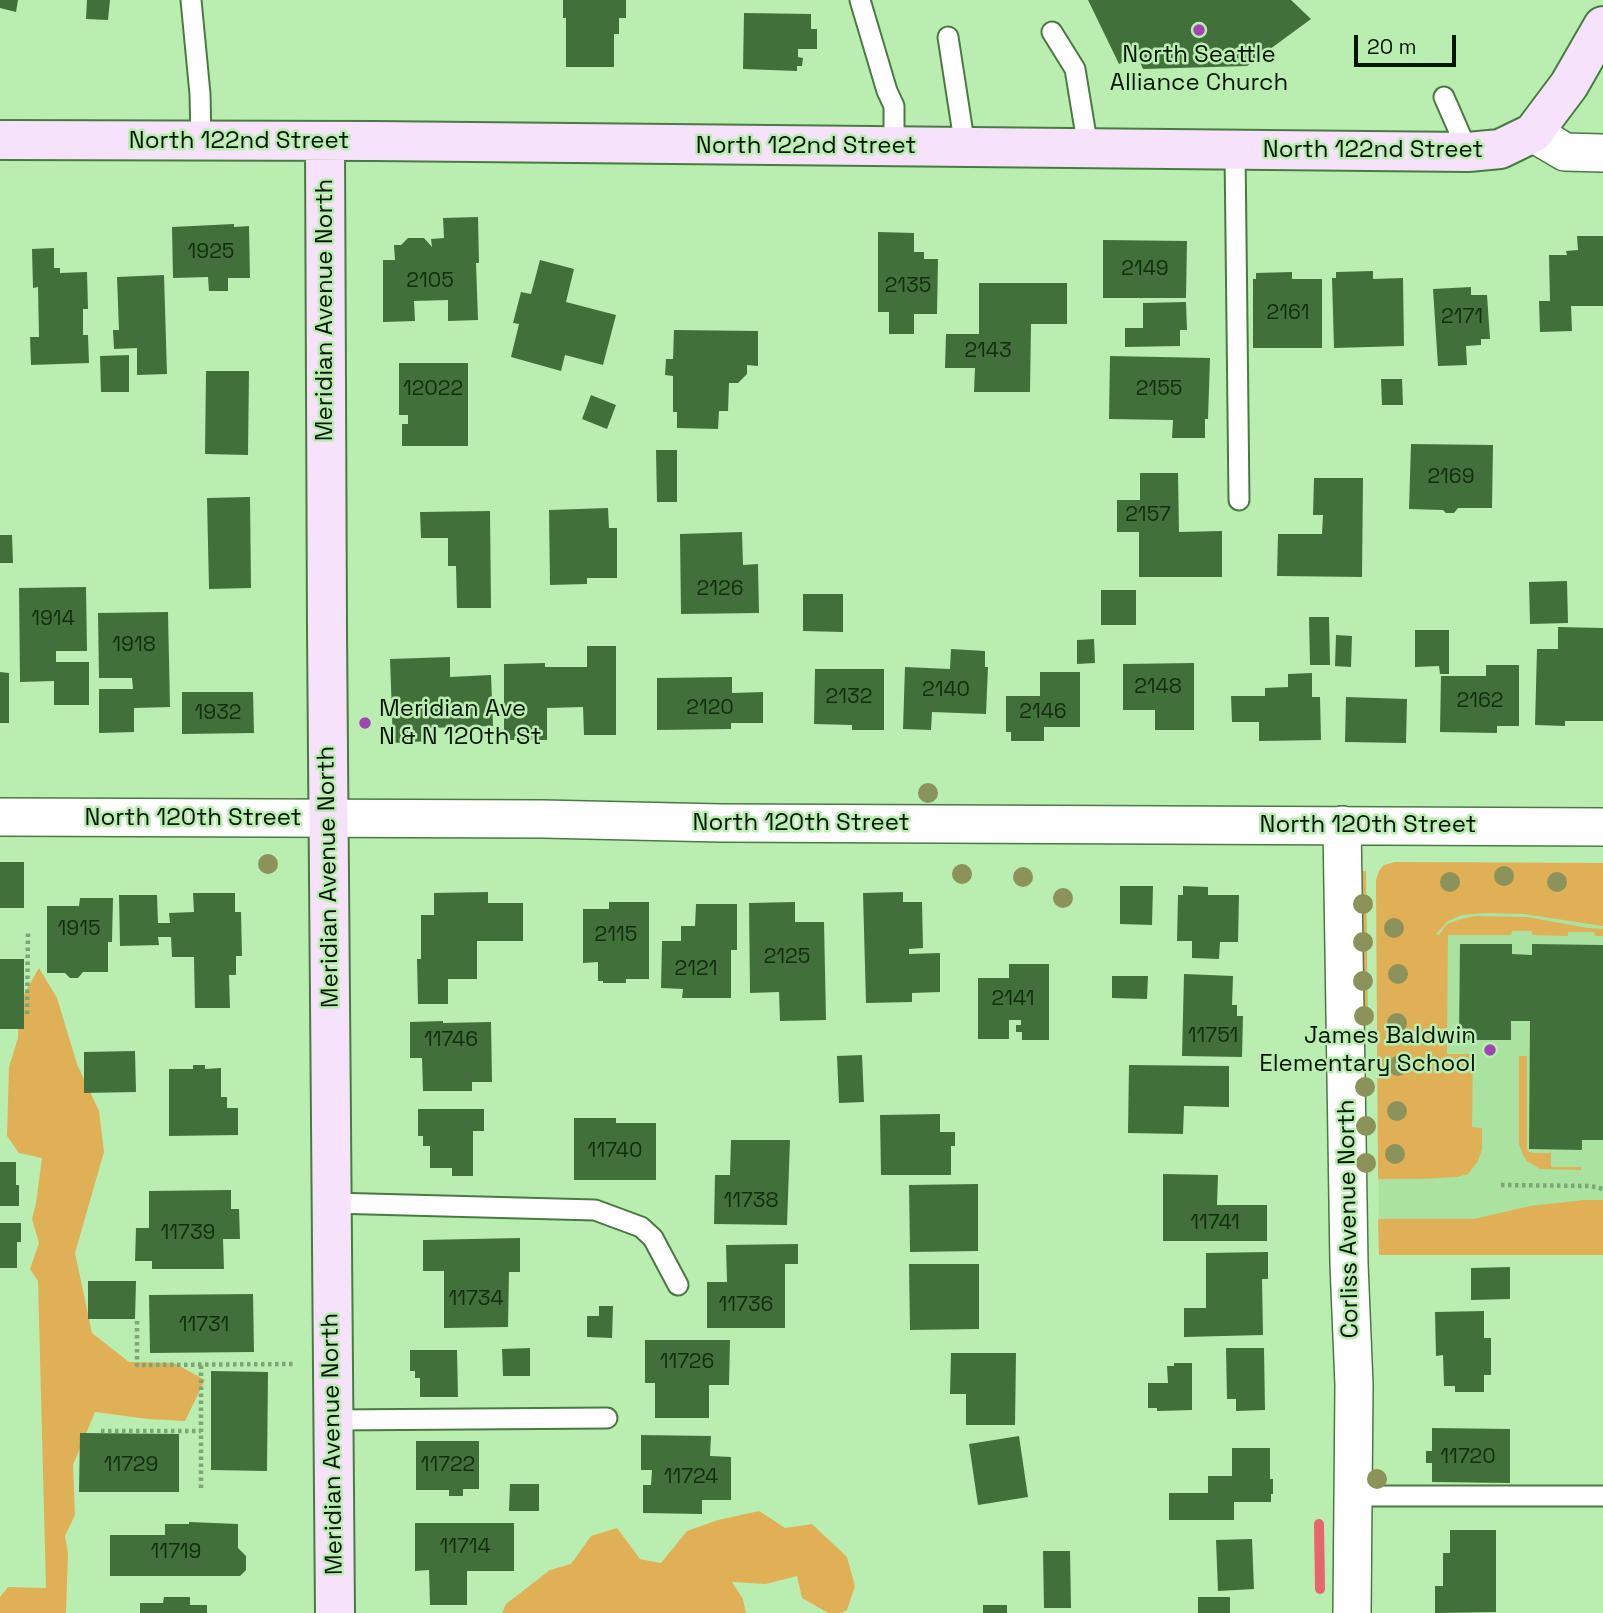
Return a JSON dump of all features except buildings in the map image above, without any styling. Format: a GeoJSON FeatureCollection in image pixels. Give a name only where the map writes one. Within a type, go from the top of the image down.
{"type":"FeatureCollection","features":[{"type":"Feature","properties":{"kind":"street"},"geometry":{"type":"LineString","coordinates":[[1603,26],[1569,85],[1533,133],[1565,152],[1603,153]]}},
{"type":"Feature","properties":{"kind":"street","name":"North 122nd Street"},"geometry":{"type":"LineString","coordinates":[[0,140],[1468,152],[1500,149],[1533,133]]}},
{"type":"Feature","properties":{"kind":"street","name":"Meridian Avenue North"},"geometry":{"type":"LineString","coordinates":[[325,142],[335,1613]]}},
{"type":"Feature","properties":{"kind":"street","name":"North 120th Street"},"geometry":{"type":"LineString","coordinates":[[0,817],[1603,827]]}},
{"type":"Feature","properties":{"kind":"street","name":"Corliss Avenue North"},"geometry":{"type":"LineString","coordinates":[[1342,825],[1349,1264],[1354,1384],[1352,1613]]}},
{"type":"Feature","properties":{"kind":"lane"},"geometry":{"type":"LineString","coordinates":[[191,0],[200,94],[201,141]]}},
{"type":"Feature","properties":{"kind":"lane"},"geometry":{"type":"LineString","coordinates":[[860,0],[887,92],[894,106],[894,146]]}},
{"type":"Feature","properties":{"kind":"lane"},"geometry":{"type":"LineString","coordinates":[[1052,32],[1075,69],[1088,148]]}},
{"type":"Feature","properties":{"kind":"lane"},"geometry":{"type":"LineString","coordinates":[[948,37],[965,147]]}},
{"type":"Feature","properties":{"kind":"lane"},"geometry":{"type":"LineString","coordinates":[[1444,97],[1468,152]]}},
{"type":"Feature","properties":{"kind":"lane"},"geometry":{"type":"LineString","coordinates":[[1235,150],[1239,500]]}},
{"type":"Feature","properties":{"kind":"lane"},"geometry":{"type":"LineString","coordinates":[[331,1203],[595,1210],[641,1227],[653,1238],[678,1285]]}},
{"type":"Feature","properties":{"kind":"lane"},"geometry":{"type":"LineString","coordinates":[[333,1420],[607,1418]]}},
{"type":"Feature","properties":{"kind":"lane"},"geometry":{"type":"LineString","coordinates":[[1353,1496],[1603,1496]]}},
{"type":"Feature","properties":{"kind":"path"},"geometry":{"type":"LineString","coordinates":[[27,1014],[28,932]]}},
{"type":"Feature","properties":{"kind":"path"},"geometry":{"type":"LineString","coordinates":[[1501,1185],[1591,1186],[1603,1189]]}},
{"type":"Feature","properties":{"kind":"path"},"geometry":{"type":"LineString","coordinates":[[137,1321],[137,1365],[296,1364]]}},
{"type":"Feature","properties":{"kind":"path"},"geometry":{"type":"LineString","coordinates":[[201,1365],[201,1488]]}},
{"type":"Feature","properties":{"kind":"path"},"geometry":{"type":"LineString","coordinates":[[101,1431],[201,1431]]}},
{"type":"Feature","properties":{"kind":"shaded area","name":"James Baldwin Elementary School"},"geometry":{"type":"Polygon","coordinates":[[[1395,862],[1603,863],[1603,1255],[1379,1255],[1376,880],[1384,865],[1395,862]]]}},
{"type":"Feature","properties":{"kind":"shaded area"},"geometry":{"type":"Polygon","coordinates":[[[1395,862],[1603,863],[1603,926],[1524,914],[1485,913],[1462,915],[1448,921],[1436,934],[1439,935],[1447,924],[1475,916],[1527,917],[1603,929],[1603,936],[1595,936],[1594,932],[1568,932],[1568,936],[1532,935],[1532,931],[1512,931],[1511,935],[1448,935],[1447,1054],[1473,1054],[1472,1127],[1482,1128],[1482,1149],[1478,1161],[1468,1174],[1457,1177],[1378,1179],[1376,880],[1384,865],[1395,862]]]}},
{"type":"Feature","properties":{"kind":"shaded area"},"geometry":{"type":"Polygon","coordinates":[[[1358,871],[1366,871],[1368,1020],[1360,1034],[1358,871]]]}},
{"type":"Feature","properties":{"kind":"shaded area"},"geometry":{"type":"Polygon","coordinates":[[[39,968],[57,998],[77,1064],[99,1111],[104,1152],[75,1253],[92,1333],[129,1362],[174,1363],[205,1380],[185,1421],[95,1412],[73,1465],[75,1515],[65,1536],[68,1553],[66,1613],[0,1613],[0,1597],[8,1587],[46,1588],[38,1281],[30,1269],[39,1243],[32,1219],[42,1158],[19,1153],[7,1136],[9,1067],[18,1038],[19,1003],[39,968]]]}},
{"type":"Feature","properties":{"kind":"shaded area"},"geometry":{"type":"Polygon","coordinates":[[[1519,1056],[1527,1056],[1527,1149],[1529,1152],[1551,1153],[1551,1167],[1581,1167],[1581,1170],[1540,1169],[1523,1155],[1519,1144],[1519,1056]]]}},
{"type":"Feature","properties":{"kind":"shaded area"},"geometry":{"type":"Polygon","coordinates":[[[1603,1200],[1603,1255],[1379,1255],[1378,1219],[1474,1219],[1530,1206],[1603,1200]]]}},
{"type":"Feature","properties":{"kind":"shaded area"},"geometry":{"type":"Polygon","coordinates":[[[759,1511],[785,1528],[812,1524],[847,1557],[855,1586],[847,1610],[828,1613],[802,1598],[797,1576],[766,1584],[732,1582],[743,1599],[746,1613],[502,1613],[506,1604],[550,1570],[571,1564],[591,1536],[617,1528],[640,1559],[661,1563],[687,1531],[718,1520],[759,1511]]]}},
{"type":"Feature","properties":{"kind":"waterway"},"geometry":{"type":"LineString","coordinates":[[1319,1524],[1320,1589]]}},
{"type":"Feature","properties":{"kind":"place","name":"North Seattle Alliance Church"},"geometry":{"type":"Point","coordinates":[1199,30]}},
{"type":"Feature","properties":{"kind":"place","name":"Meridian Ave N & N 120th St"},"geometry":{"type":"Point","coordinates":[365,723]}},
{"type":"Feature","properties":{"kind":"place","name":"James Baldwin Elementary School"},"geometry":{"type":"Point","coordinates":[1490,1050]}}]}
